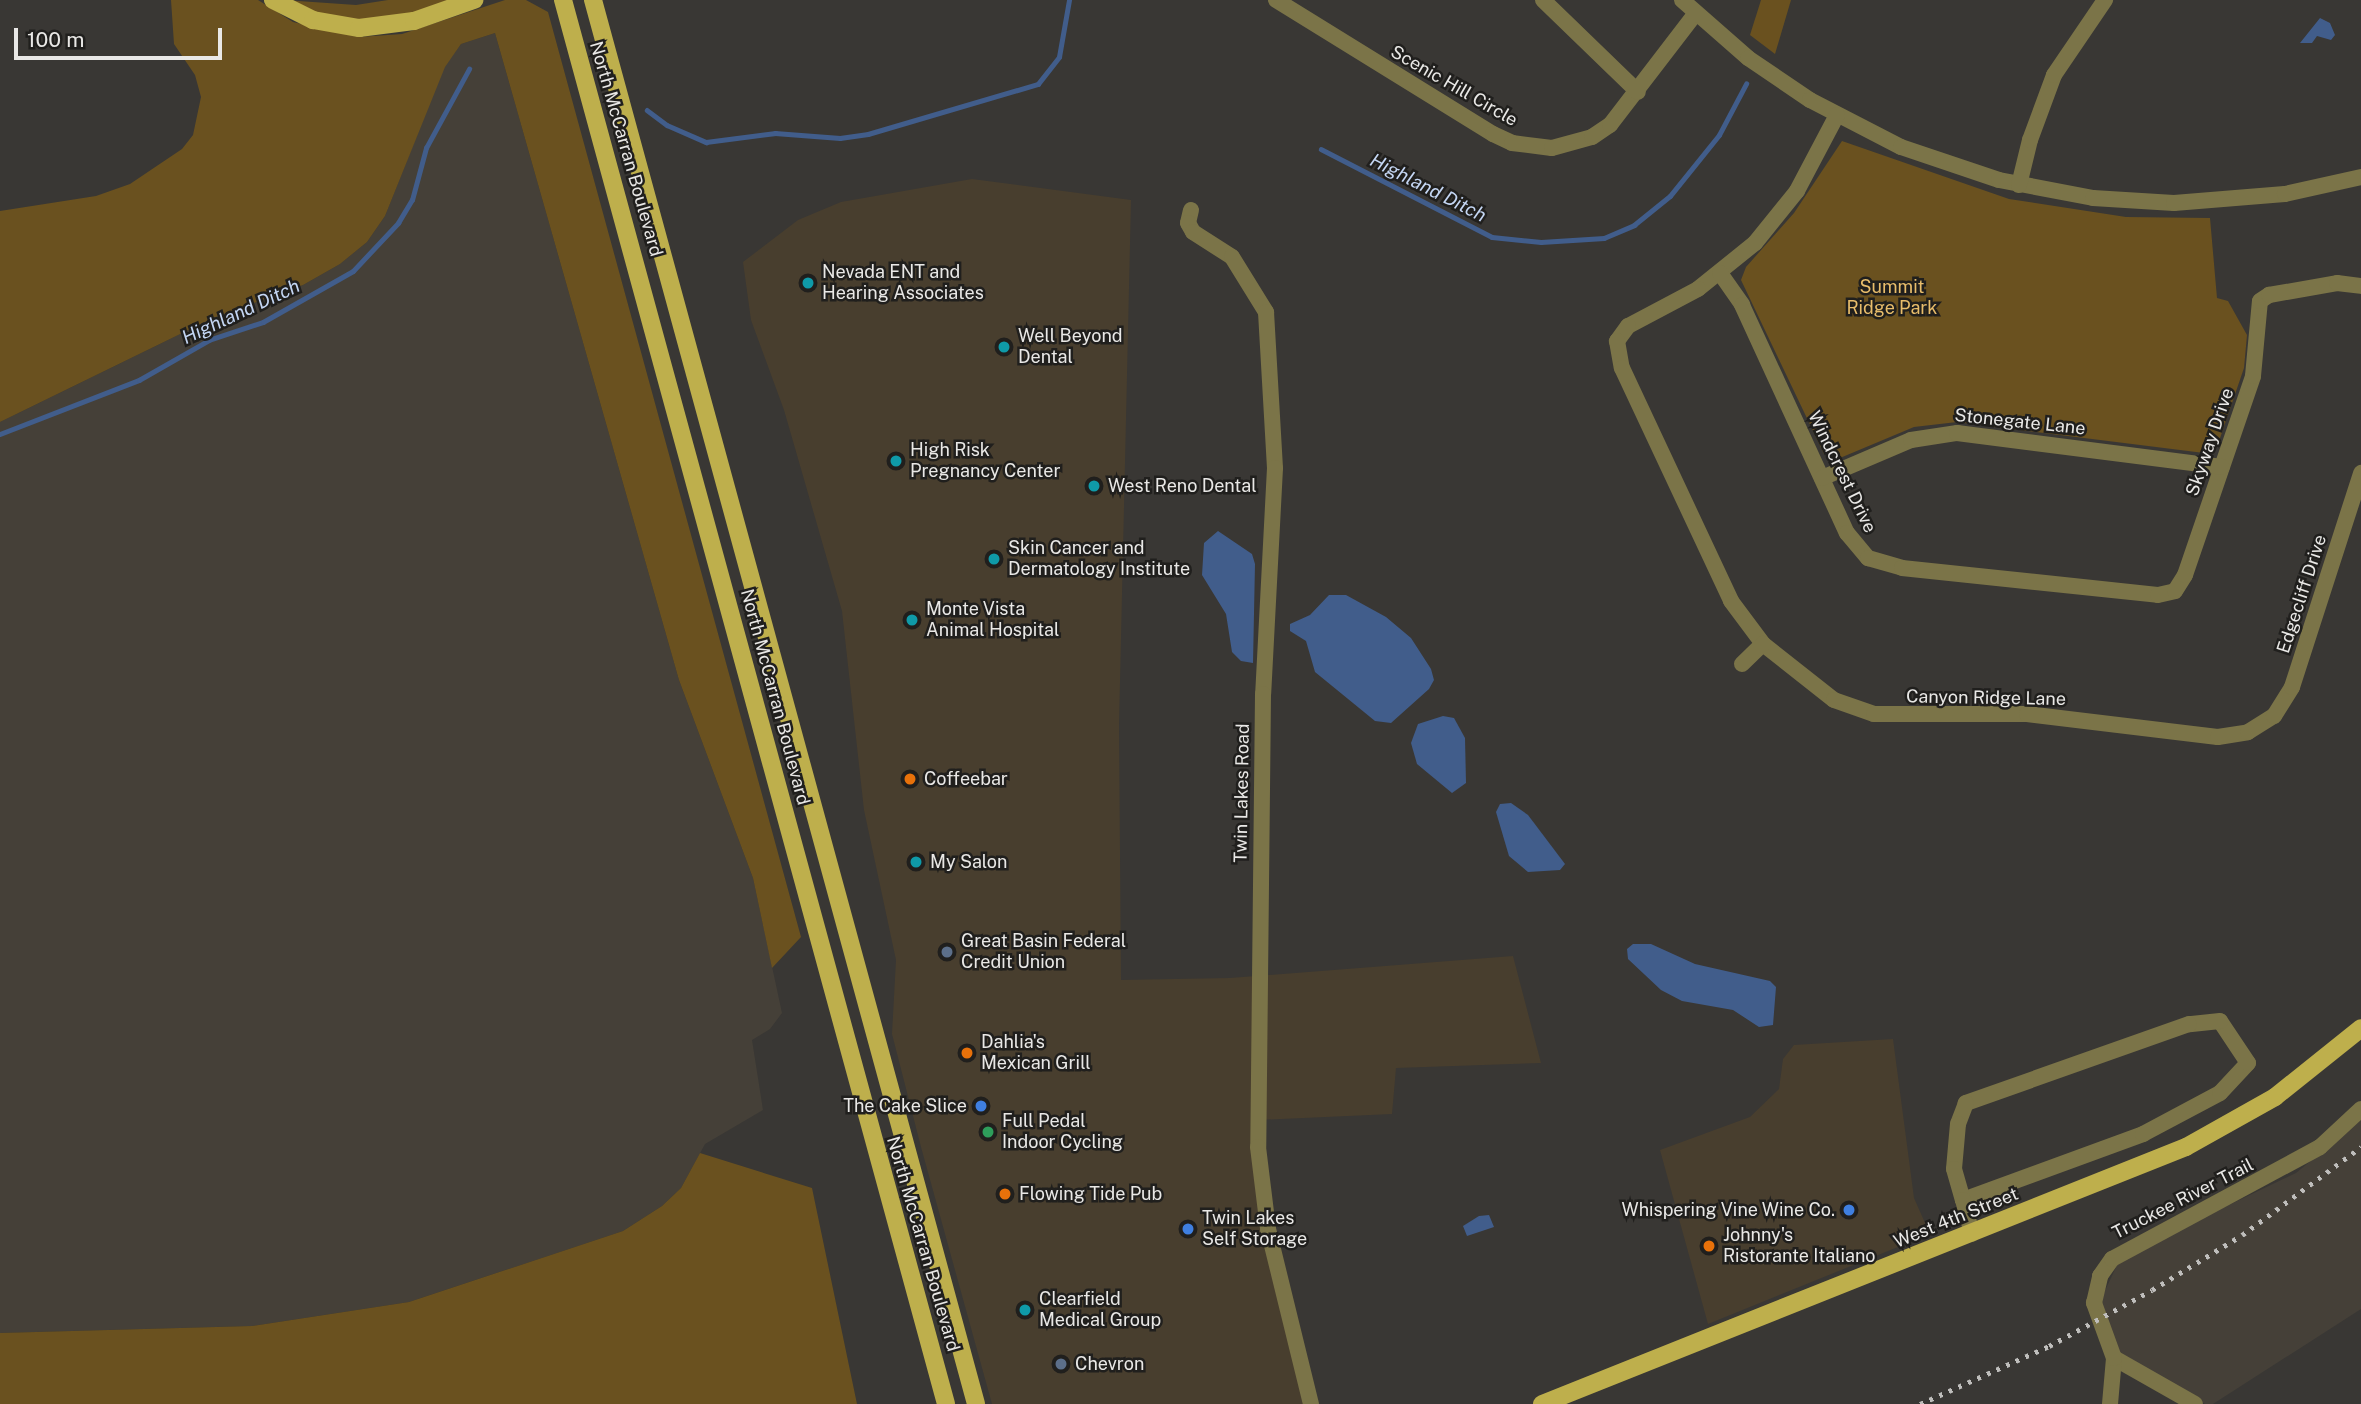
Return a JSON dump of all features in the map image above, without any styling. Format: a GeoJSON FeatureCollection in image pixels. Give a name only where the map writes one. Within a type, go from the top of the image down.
{"type":"FeatureCollection","features":[{"type":"Feature","properties":{"kind":"main road"},"geometry":{"type":"LineString","coordinates":[[274,0],[313,20],[359,28],[414,21],[474,0]]}},
{"type":"Feature","properties":{"kind":"main road","name":"North McCarran Boulevard"},"geometry":{"type":"LineString","coordinates":[[563,0],[946,1404]]}},
{"type":"Feature","properties":{"kind":"main road","name":"North McCarran Boulevard"},"geometry":{"type":"LineString","coordinates":[[595,0],[602,36],[976,1404]]}},
{"type":"Feature","properties":{"kind":"main road","name":"West 4th Street"},"geometry":{"type":"LineString","coordinates":[[1542,1404],[2186,1147],[2229,1124],[2313,1070],[2361,1028]]}},
{"type":"Feature","properties":{"kind":"main road"},"geometry":{"type":"LineString","coordinates":[[851,1061],[879,1051]]}},
{"type":"Feature","properties":{"kind":"street","name":"Scenic Hill Circle"},"geometry":{"type":"LineString","coordinates":[[1276,0],[1512,143],[1552,148],[1592,136],[1622,114],[1696,13]]}},
{"type":"Feature","properties":{"kind":"street"},"geometry":{"type":"LineString","coordinates":[[1543,0],[1638,92]]}},
{"type":"Feature","properties":{"kind":"street"},"geometry":{"type":"LineString","coordinates":[[1682,0],[1748,58],[1837,115],[1933,159],[2020,185],[2132,201],[2212,202],[2285,194],[2361,177]]}},
{"type":"Feature","properties":{"kind":"street"},"geometry":{"type":"LineString","coordinates":[[2020,185],[2030,140],[2054,75],[2105,0]]}},
{"type":"Feature","properties":{"kind":"street"},"geometry":{"type":"LineString","coordinates":[[1720,273],[1781,213],[1837,115]]}},
{"type":"Feature","properties":{"kind":"street","name":"Twin Lakes Road"},"geometry":{"type":"LineString","coordinates":[[1191,210],[1188,223],[1193,232],[1232,257],[1266,312],[1275,468],[1262,694],[1258,1156],[1268,1229],[1311,1404]]}},
{"type":"Feature","properties":{"kind":"street","name":"Canyon Ridge Lane"},"geometry":{"type":"LineString","coordinates":[[1720,273],[1628,326],[1617,341],[1622,368],[1718,577],[1745,625],[1763,644],[1834,699],[1874,714],[2050,715],[2218,737],[2248,732],[2269,721]]}},
{"type":"Feature","properties":{"kind":"street","name":"Windcrest Drive"},"geometry":{"type":"LineString","coordinates":[[1720,273],[1742,305],[1855,547],[1883,565],[2146,594],[2175,591]]}},
{"type":"Feature","properties":{"kind":"street","name":"Skyway Drive"},"geometry":{"type":"LineString","coordinates":[[2175,591],[2185,575],[2256,362],[2260,301],[2269,295],[2337,283],[2361,286]]}},
{"type":"Feature","properties":{"kind":"street","name":"Stonegate Lane"},"geometry":{"type":"LineString","coordinates":[[1822,478],[1911,440],[1957,433],[2222,467]]}},
{"type":"Feature","properties":{"kind":"street","name":"Edgecliff Drive"},"geometry":{"type":"LineString","coordinates":[[2269,721],[2292,687],[2361,473]]}},
{"type":"Feature","properties":{"kind":"street"},"geometry":{"type":"LineString","coordinates":[[1742,664],[1763,644]]}},
{"type":"Feature","properties":{"kind":"street"},"geometry":{"type":"LineString","coordinates":[[1963,1200],[2143,1133],[2220,1093],[2248,1063],[2220,1021],[2189,1024],[1966,1103],[1958,1124],[1954,1169],[1972,1234]]}},
{"type":"Feature","properties":{"kind":"street","name":"Truckee River Trail"},"geometry":{"type":"LineString","coordinates":[[2110,1404],[2114,1358],[2094,1303],[2100,1276],[2112,1259],[2320,1147],[2361,1109]]}},
{"type":"Feature","properties":{"kind":"street"},"geometry":{"type":"LineString","coordinates":[[2114,1358],[2194,1404]]}},
{"type":"Feature","properties":{"kind":"shaded area"},"geometry":{"type":"Polygon","coordinates":[[[495,33],[679,680],[753,878],[782,1013],[770,1029],[752,1040],[763,1110],[705,1144],[681,1188],[662,1206],[623,1231],[409,1302],[252,1326],[0,1333],[0,422],[213,318],[303,285],[340,264],[367,242],[385,216],[444,67],[461,44],[495,33]]]}},
{"type":"Feature","properties":{"kind":"shaded area"},"geometry":{"type":"Polygon","coordinates":[[[972,179],[1131,200],[1119,726],[1121,980],[1230,978],[1513,956],[1541,1063],[1396,1068],[1392,1114],[1258,1120],[1258,1147],[1311,1404],[992,1404],[892,1034],[896,960],[864,810],[842,611],[784,410],[751,320],[743,262],[798,220],[841,202],[972,179]]]}},
{"type":"Feature","properties":{"kind":"shaded area"},"geometry":{"type":"Polygon","coordinates":[[[1893,1039],[1914,1198],[1930,1234],[1708,1324],[1660,1150],[1750,1117],[1779,1089],[1783,1059],[1794,1045],[1893,1039]]]}},
{"type":"Feature","properties":{"kind":"shaded area"},"geometry":{"type":"Polygon","coordinates":[[[2361,1120],[2361,1309],[2213,1404],[2205,1404],[2120,1353],[2101,1311],[2103,1295],[2118,1263],[2141,1247],[2296,1173],[2361,1120]]]}},
{"type":"Feature","properties":{"kind":"green space"},"geometry":{"type":"Polygon","coordinates":[[[171,0],[258,0],[293,22],[359,37],[402,34],[505,0],[526,0],[548,12],[801,937],[772,968],[753,878],[679,680],[495,33],[461,44],[445,67],[385,216],[367,242],[340,264],[303,285],[213,318],[0,422],[0,211],[96,196],[130,184],[182,149],[193,135],[201,97],[195,75],[174,44],[171,0]]]}},
{"type":"Feature","properties":{"kind":"green space"},"geometry":{"type":"Polygon","coordinates":[[[284,0],[356,5],[388,0],[454,0],[405,17],[375,22],[328,18],[284,0]]]}},
{"type":"Feature","properties":{"kind":"green space"},"geometry":{"type":"Polygon","coordinates":[[[1761,0],[1791,0],[1775,54],[1750,35],[1761,0]]]}},
{"type":"Feature","properties":{"kind":"green space","name":"Summit Ridge Park"},"geometry":{"type":"Polygon","coordinates":[[[1842,141],[2009,199],[2126,217],[2210,218],[2217,298],[2228,301],[2247,335],[2244,368],[2218,444],[2204,453],[1957,422],[1914,427],[1840,458],[1824,454],[1741,280],[1746,267],[1794,213],[1842,141]]]}},
{"type":"Feature","properties":{"kind":"green space"},"geometry":{"type":"Polygon","coordinates":[[[700,1153],[812,1188],[857,1404],[0,1404],[0,1333],[252,1326],[409,1302],[623,1231],[662,1206],[681,1188],[700,1153]]]}},
{"type":"Feature","properties":{"kind":"water"},"geometry":{"type":"Polygon","coordinates":[[[2320,18],[2330,23],[2335,35],[2331,40],[2317,36],[2312,43],[2300,43],[2320,18]]]}},
{"type":"Feature","properties":{"kind":"water"},"geometry":{"type":"Polygon","coordinates":[[[1218,531],[1252,554],[1255,564],[1253,663],[1241,661],[1232,652],[1226,614],[1202,575],[1204,543],[1218,531]]]}},
{"type":"Feature","properties":{"kind":"water"},"geometry":{"type":"Polygon","coordinates":[[[1329,595],[1346,595],[1386,617],[1411,638],[1431,669],[1434,680],[1429,689],[1391,723],[1375,721],[1315,672],[1306,641],[1290,631],[1290,624],[1310,615],[1329,595]]]}},
{"type":"Feature","properties":{"kind":"water"},"geometry":{"type":"Polygon","coordinates":[[[1443,716],[1454,718],[1465,738],[1466,783],[1452,793],[1417,764],[1411,743],[1418,724],[1443,716]]]}},
{"type":"Feature","properties":{"kind":"water"},"geometry":{"type":"Polygon","coordinates":[[[1511,803],[1528,815],[1565,864],[1560,870],[1528,872],[1509,856],[1496,812],[1500,804],[1511,803]]]}},
{"type":"Feature","properties":{"kind":"water"},"geometry":{"type":"Polygon","coordinates":[[[1633,944],[1651,944],[1695,964],[1770,981],[1776,987],[1773,1025],[1759,1027],[1733,1010],[1682,1001],[1661,990],[1628,959],[1627,949],[1633,944]]]}},
{"type":"Feature","properties":{"kind":"water"},"geometry":{"type":"Polygon","coordinates":[[[1489,1215],[1494,1227],[1467,1236],[1463,1226],[1479,1216],[1489,1215]]]}},
{"type":"Feature","properties":{"kind":"waterway","name":"Highland Ditch"},"geometry":{"type":"LineString","coordinates":[[647,110],[667,125],[706,142],[775,133],[840,138],[868,134],[1038,84],[1059,57],[1069,0]]}},
{"type":"Feature","properties":{"kind":"waterway","name":"Highland Ditch"},"geometry":{"type":"LineString","coordinates":[[0,434],[139,380],[209,340],[263,322],[353,271],[398,223],[412,200],[426,148],[469,69]]}},
{"type":"Feature","properties":{"kind":"waterway","name":"Highland Ditch"},"geometry":{"type":"LineString","coordinates":[[1321,149],[1492,237],[1541,242],[1604,238],[1634,225],[1670,196],[1719,135],[1746,84]]}},
{"type":"Feature","properties":{"kind":"railway"},"geometry":{"type":"LineString","coordinates":[[1920,1404],[2049,1346],[2152,1290],[2242,1235],[2361,1147]]}},
{"type":"Feature","properties":{"kind":"place","name":"Nevada ENT and Hearing Associates"},"geometry":{"type":"Point","coordinates":[808,283]}},
{"type":"Feature","properties":{"kind":"place","name":"Well Beyond Dental"},"geometry":{"type":"Point","coordinates":[1004,347]}},
{"type":"Feature","properties":{"kind":"place","name":"High Risk Pregnancy Center"},"geometry":{"type":"Point","coordinates":[896,461]}},
{"type":"Feature","properties":{"kind":"place","name":"West Reno Dental"},"geometry":{"type":"Point","coordinates":[1094,486]}},
{"type":"Feature","properties":{"kind":"place","name":"Skin Cancer and Dermatology Institute"},"geometry":{"type":"Point","coordinates":[994,559]}},
{"type":"Feature","properties":{"kind":"place","name":"Monte Vista Animal Hospital"},"geometry":{"type":"Point","coordinates":[912,620]}},
{"type":"Feature","properties":{"kind":"place","name":"Coffeebar"},"geometry":{"type":"Point","coordinates":[910,779]}},
{"type":"Feature","properties":{"kind":"place","name":"My Salon"},"geometry":{"type":"Point","coordinates":[916,862]}},
{"type":"Feature","properties":{"kind":"place","name":"Great Basin Federal Credit Union"},"geometry":{"type":"Point","coordinates":[947,952]}},
{"type":"Feature","properties":{"kind":"place","name":"Dahlia's Mexican Grill"},"geometry":{"type":"Point","coordinates":[967,1053]}},
{"type":"Feature","properties":{"kind":"place","name":"The Cake Slice"},"geometry":{"type":"Point","coordinates":[981,1106]}},
{"type":"Feature","properties":{"kind":"place","name":"Full Pedal Indoor Cycling"},"geometry":{"type":"Point","coordinates":[988,1132]}},
{"type":"Feature","properties":{"kind":"place","name":"Flowing Tide Pub"},"geometry":{"type":"Point","coordinates":[1005,1194]}},
{"type":"Feature","properties":{"kind":"place","name":"Whispering Vine Wine Co."},"geometry":{"type":"Point","coordinates":[1849,1210]}},
{"type":"Feature","properties":{"kind":"place","name":"Twin Lakes Self Storage"},"geometry":{"type":"Point","coordinates":[1188,1229]}},
{"type":"Feature","properties":{"kind":"place","name":"Johnny's Ristorante Italiano"},"geometry":{"type":"Point","coordinates":[1709,1246]}},
{"type":"Feature","properties":{"kind":"place","name":"Clearfield Medical Group"},"geometry":{"type":"Point","coordinates":[1025,1310]}},
{"type":"Feature","properties":{"kind":"place","name":"Chevron"},"geometry":{"type":"Point","coordinates":[1061,1364]}}]}
